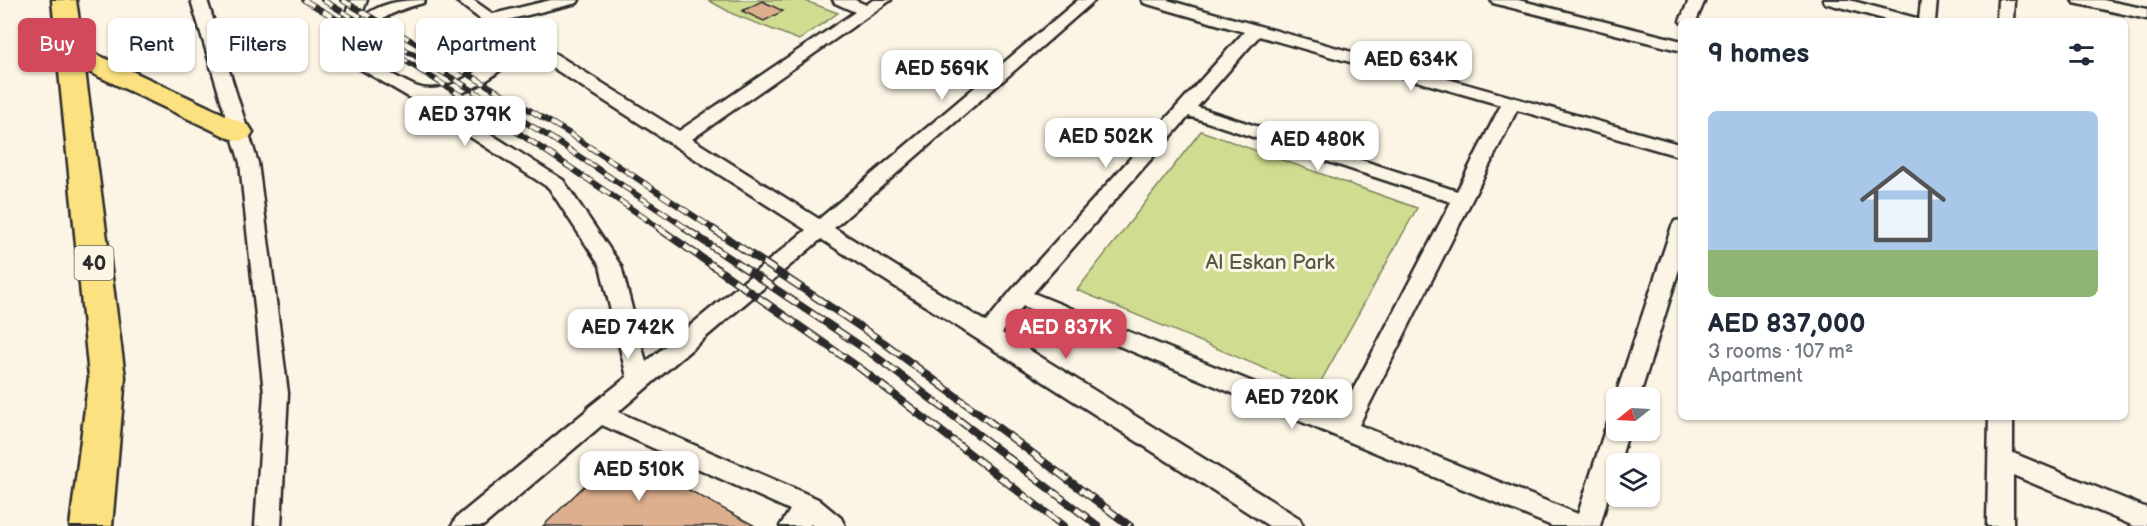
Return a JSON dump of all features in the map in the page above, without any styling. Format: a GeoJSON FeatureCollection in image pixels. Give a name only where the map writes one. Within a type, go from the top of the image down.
{"type":"FeatureCollection","features":[{"type":"Feature","properties":{"kind":"highway","name":"40"},"geometry":{"type":"LineString","coordinates":[[63,0],[65,18]]}},
{"type":"Feature","properties":{"kind":"highway"},"geometry":{"type":"LineString","coordinates":[[96,64],[240,132]]}},
{"type":"Feature","properties":{"kind":"highway","name":"40"},"geometry":{"type":"LineString","coordinates":[[71,72],[107,377],[91,526]]}},
{"type":"Feature","properties":{"kind":"street"},"geometry":{"type":"LineString","coordinates":[[199,0],[249,162],[276,393],[268,526]]}},
{"type":"Feature","properties":{"kind":"street"},"geometry":{"type":"LineString","coordinates":[[352,18],[359,0]]}},
{"type":"Feature","properties":{"kind":"street"},"geometry":{"type":"LineString","coordinates":[[370,18],[395,5],[417,0]]}},
{"type":"Feature","properties":{"kind":"street"},"geometry":{"type":"LineString","coordinates":[[464,0],[489,18]]}},
{"type":"Feature","properties":{"kind":"street"},"geometry":{"type":"LineString","coordinates":[[516,18],[571,0]]}},
{"type":"Feature","properties":{"kind":"street"},"geometry":{"type":"LineString","coordinates":[[840,0],[867,11]]}},
{"type":"Feature","properties":{"kind":"street"},"geometry":{"type":"LineString","coordinates":[[680,140],[884,0]]}},
{"type":"Feature","properties":{"kind":"street"},"geometry":{"type":"LineString","coordinates":[[465,526],[820,229],[1088,0]]}},
{"type":"Feature","properties":{"kind":"street"},"geometry":{"type":"LineString","coordinates":[[1150,0],[1678,150]]}},
{"type":"Feature","properties":{"kind":"street"},"geometry":{"type":"LineString","coordinates":[[1499,0],[1678,43]]}},
{"type":"Feature","properties":{"kind":"street"},"geometry":{"type":"LineString","coordinates":[[1689,18],[1697,0]]}},
{"type":"Feature","properties":{"kind":"street"},"geometry":{"type":"LineString","coordinates":[[1831,0],[1899,18]]}},
{"type":"Feature","properties":{"kind":"street"},"geometry":{"type":"LineString","coordinates":[[1927,18],[1929,0]]}},
{"type":"Feature","properties":{"kind":"street"},"geometry":{"type":"LineString","coordinates":[[2005,18],[2006,0]]}},
{"type":"Feature","properties":{"kind":"street"},"geometry":{"type":"LineString","coordinates":[[2080,0],[2147,14]]}},
{"type":"Feature","properties":{"kind":"street"},"geometry":{"type":"LineString","coordinates":[[988,334],[1255,30]]}},
{"type":"Feature","properties":{"kind":"street"},"geometry":{"type":"LineString","coordinates":[[557,62],[1290,526]]}},
{"type":"Feature","properties":{"kind":"street"},"geometry":{"type":"LineString","coordinates":[[378,72],[413,92],[556,184],[610,266],[639,379]]}},
{"type":"Feature","properties":{"kind":"street"},"geometry":{"type":"LineString","coordinates":[[413,92],[443,93],[488,72]]}},
{"type":"Feature","properties":{"kind":"street"},"geometry":{"type":"LineString","coordinates":[[1345,429],[1511,103]]}},
{"type":"Feature","properties":{"kind":"street"},"geometry":{"type":"LineString","coordinates":[[1185,109],[1462,199]]}},
{"type":"Feature","properties":{"kind":"street"},"geometry":{"type":"LineString","coordinates":[[1631,387],[1678,239]]}},
{"type":"Feature","properties":{"kind":"street"},"geometry":{"type":"LineString","coordinates":[[1019,296],[1580,526]]}},
{"type":"Feature","properties":{"kind":"street"},"geometry":{"type":"LineString","coordinates":[[597,414],[801,516],[832,526]]}},
{"type":"Feature","properties":{"kind":"street"},"geometry":{"type":"LineString","coordinates":[[2000,526],[2001,420]]}},
{"type":"Feature","properties":{"kind":"street"},"geometry":{"type":"LineString","coordinates":[[1587,526],[1614,441]]}},
{"type":"Feature","properties":{"kind":"street"},"geometry":{"type":"LineString","coordinates":[[2001,459],[2147,520]]}},
{"type":"Feature","properties":{"kind":"green space"},"geometry":{"type":"Polygon","coordinates":[[[708,0],[803,0],[838,13],[799,40],[733,14],[708,0]]]}},
{"type":"Feature","properties":{"kind":"green space","name":"Al Eskan Park"},"geometry":{"type":"Polygon","coordinates":[[[1201,131],[1417,208],[1316,390],[1077,290],[1201,131]]]}},
{"type":"Feature","properties":{"kind":"building"},"geometry":{"type":"Polygon","coordinates":[[[762,1],[783,11],[764,21],[742,11],[762,1]]]}},
{"type":"Feature","properties":{"kind":"building"},"geometry":{"type":"Polygon","coordinates":[[[627,456],[755,526],[543,526],[612,459],[627,456]]]}},
{"type":"Feature","properties":{"kind":"railway"},"geometry":{"type":"LineString","coordinates":[[304,0],[485,111],[662,230]]}},
{"type":"Feature","properties":{"kind":"railway"},"geometry":{"type":"LineString","coordinates":[[323,0],[553,139],[689,230]]}},
{"type":"Feature","properties":{"kind":"railway"},"geometry":{"type":"LineString","coordinates":[[342,0],[567,132],[715,230]]}},
{"type":"Feature","properties":{"kind":"railway"},"geometry":{"type":"LineString","coordinates":[[660,229],[861,369],[1063,526]]}},
{"type":"Feature","properties":{"kind":"railway"},"geometry":{"type":"LineString","coordinates":[[686,229],[871,353],[1098,526]]}},
{"type":"Feature","properties":{"kind":"railway"},"geometry":{"type":"LineString","coordinates":[[713,229],[883,342],[1130,526]]}}]}
